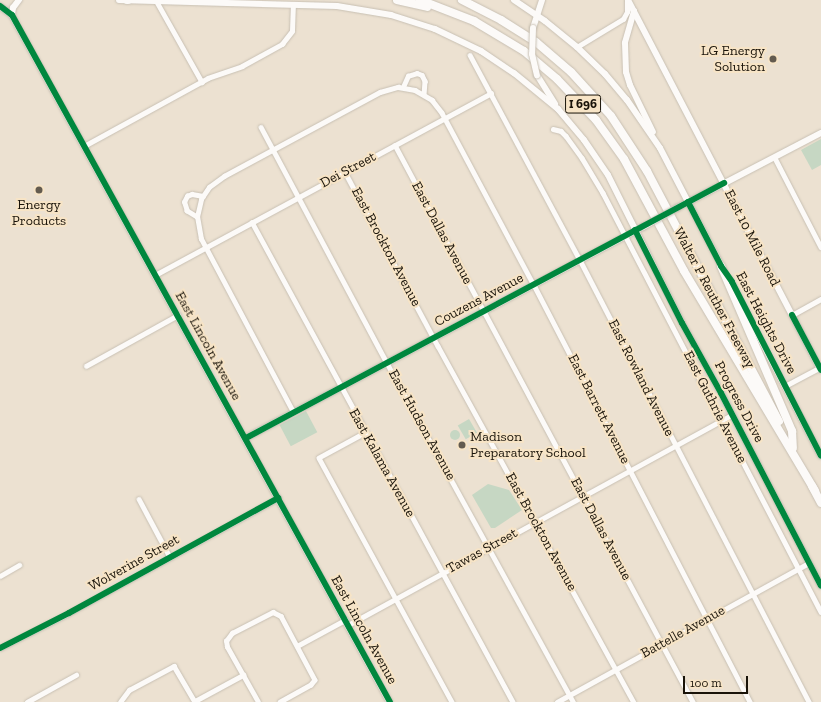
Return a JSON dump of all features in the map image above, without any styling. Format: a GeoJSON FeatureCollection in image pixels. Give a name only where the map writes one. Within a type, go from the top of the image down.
{"type":"FeatureCollection","features":[{"type":"Feature","properties":{"kind":"highway"},"geometry":{"type":"LineString","coordinates":[[397,0],[430,7],[442,7]]}},
{"type":"Feature","properties":{"kind":"highway","name":"Walter P Reuther Freeway"},"geometry":{"type":"LineString","coordinates":[[420,0],[442,7],[474,21],[524,51],[580,101],[608,135],[624,159],[684,271],[821,503]]}},
{"type":"Feature","properties":{"kind":"highway","name":"Walter P Reuther Freeway"},"geometry":{"type":"LineString","coordinates":[[462,0],[501,20],[542,47],[585,85],[611,116],[644,164],[794,448],[814,491]]}},
{"type":"Feature","properties":{"kind":"highway"},"geometry":{"type":"LineString","coordinates":[[721,266],[792,431],[794,448]]}},
{"type":"Feature","properties":{"kind":"main road","name":"Progress Drive"},"geometry":{"type":"LineString","coordinates":[[118,0],[337,6],[391,15],[435,29],[463,42],[500,63],[558,109],[598,159],[614,186],[682,322],[821,586]]}},
{"type":"Feature","properties":{"kind":"main road","name":"East Heights Drive"},"geometry":{"type":"LineString","coordinates":[[514,0],[537,15],[577,47],[618,89],[660,148],[721,266],[732,282],[821,456]]}},
{"type":"Feature","properties":{"kind":"main road"},"geometry":{"type":"LineString","coordinates":[[542,0],[533,28],[532,54],[537,75],[558,109]]}},
{"type":"Feature","properties":{"kind":"main road","name":"East 10 Mile Road"},"geometry":{"type":"LineString","coordinates":[[628,0],[820,369]]}},
{"type":"Feature","properties":{"kind":"main road"},"geometry":{"type":"LineString","coordinates":[[634,11],[624,49],[626,72],[630,85],[660,148]]}},
{"type":"Feature","properties":{"kind":"street"},"geometry":{"type":"LineString","coordinates":[[12,15],[13,8],[19,0]]}},
{"type":"Feature","properties":{"kind":"street"},"geometry":{"type":"LineString","coordinates":[[577,47],[612,27],[625,17],[628,0]]}},
{"type":"Feature","properties":{"kind":"street"},"geometry":{"type":"LineString","coordinates":[[158,2],[202,82]]}},
{"type":"Feature","properties":{"kind":"street"},"geometry":{"type":"LineString","coordinates":[[84,146],[217,74],[242,66],[282,44],[292,31],[293,5]]}},
{"type":"Feature","properties":{"kind":"street","name":"East Lincoln Avenue"},"geometry":{"type":"LineString","coordinates":[[0,6],[12,15],[390,702]]}},
{"type":"Feature","properties":{"kind":"street","name":"East Rowland Avenue"},"geometry":{"type":"LineString","coordinates":[[470,55],[580,260],[809,702]]}},
{"type":"Feature","properties":{"kind":"street"},"geometry":{"type":"LineString","coordinates":[[293,412],[199,232],[197,217],[203,196],[219,179],[380,92],[403,87],[424,94],[425,81],[422,75],[417,73],[408,76],[403,87]]}},
{"type":"Feature","properties":{"kind":"street","name":"Dei Street"},"geometry":{"type":"LineString","coordinates":[[155,275],[491,93]]}},
{"type":"Feature","properties":{"kind":"street","name":"East Barrett Avenue"},"geometry":{"type":"LineString","coordinates":[[424,94],[436,103],[445,118],[534,285],[750,702]]}},
{"type":"Feature","properties":{"kind":"street","name":"East Hudson Avenue"},"geometry":{"type":"LineString","coordinates":[[261,127],[573,702]]}},
{"type":"Feature","properties":{"kind":"street","name":"East Guthrie Avenue"},"geometry":{"type":"LineString","coordinates":[[552,129],[563,133],[582,158],[626,235],[821,612]]}},
{"type":"Feature","properties":{"kind":"street","name":"Couzens Avenue"},"geometry":{"type":"LineString","coordinates":[[246,438],[635,230],[821,133]]}},
{"type":"Feature","properties":{"kind":"street","name":"East Dallas Avenue"},"geometry":{"type":"LineString","coordinates":[[395,145],[693,702]]}},
{"type":"Feature","properties":{"kind":"street"},"geometry":{"type":"LineString","coordinates":[[775,158],[821,247]]}},
{"type":"Feature","properties":{"kind":"street","name":"East Brockton Avenue"},"geometry":{"type":"LineString","coordinates":[[345,172],[434,338],[634,702]]}},
{"type":"Feature","properties":{"kind":"street"},"geometry":{"type":"LineString","coordinates":[[197,217],[187,211],[184,202],[187,196],[192,194],[203,196]]}},
{"type":"Feature","properties":{"kind":"street","name":"East Kalama Avenue"},"geometry":{"type":"LineString","coordinates":[[252,222],[340,388],[513,702]]}},
{"type":"Feature","properties":{"kind":"street"},"geometry":{"type":"LineString","coordinates":[[792,315],[821,299]]}},
{"type":"Feature","properties":{"kind":"street"},"geometry":{"type":"LineString","coordinates":[[86,366],[178,315]]}},
{"type":"Feature","properties":{"kind":"street"},"geometry":{"type":"LineString","coordinates":[[785,386],[820,369]]}},
{"type":"Feature","properties":{"kind":"street","name":"Tawas Street"},"geometry":{"type":"LineString","coordinates":[[297,646],[395,598],[732,415]]}},
{"type":"Feature","properties":{"kind":"street"},"geometry":{"type":"LineString","coordinates":[[365,433],[319,458],[452,702]]}},
{"type":"Feature","properties":{"kind":"street","name":"Wolverine Street"},"geometry":{"type":"LineString","coordinates":[[0,648],[69,613],[278,498]]}},
{"type":"Feature","properties":{"kind":"street"},"geometry":{"type":"LineString","coordinates":[[138,499],[170,557]]}},
{"type":"Feature","properties":{"kind":"street","name":"Battelle Avenue"},"geometry":{"type":"LineString","coordinates":[[557,702],[809,563]]}},
{"type":"Feature","properties":{"kind":"street"},"geometry":{"type":"LineString","coordinates":[[0,576],[19,565]]}},
{"type":"Feature","properties":{"kind":"street"},"geometry":{"type":"LineString","coordinates":[[258,702],[227,647],[226,641],[230,635],[271,612],[277,613],[314,678],[314,682],[312,684],[280,702]]}},
{"type":"Feature","properties":{"kind":"street"},"geometry":{"type":"LineString","coordinates":[[120,702],[124,695],[132,688],[174,666],[195,702],[243,675]]}},
{"type":"Feature","properties":{"kind":"street"},"geometry":{"type":"LineString","coordinates":[[28,702],[76,675]]}},
{"type":"Feature","properties":{"kind":"green space"},"geometry":{"type":"Polygon","coordinates":[[[821,139],[821,165],[812,170],[801,150],[821,139]]]}},
{"type":"Feature","properties":{"kind":"green space"},"geometry":{"type":"Polygon","coordinates":[[[306,411],[317,432],[291,446],[280,425],[306,411]]]}},
{"type":"Feature","properties":{"kind":"green space"},"geometry":{"type":"Polygon","coordinates":[[[469,419],[477,433],[466,439],[458,426],[469,419]]]}},
{"type":"Feature","properties":{"kind":"green space"},"geometry":{"type":"Polygon","coordinates":[[[453,430],[457,430],[460,435],[457,440],[453,440],[450,437],[450,433],[453,430]]]}},
{"type":"Feature","properties":{"kind":"green space"},"geometry":{"type":"Polygon","coordinates":[[[488,484],[509,490],[522,510],[495,528],[491,528],[472,495],[488,484]]]}},
{"type":"Feature","properties":{"kind":"cycle path"},"geometry":{"type":"LineString","coordinates":[[0,6],[12,15],[390,702]]}},
{"type":"Feature","properties":{"kind":"cycle path"},"geometry":{"type":"LineString","coordinates":[[246,438],[724,183]]}},
{"type":"Feature","properties":{"kind":"cycle path"},"geometry":{"type":"LineString","coordinates":[[688,202],[721,266],[732,282],[821,456]]}},
{"type":"Feature","properties":{"kind":"cycle path"},"geometry":{"type":"LineString","coordinates":[[635,230],[682,323],[721,393],[821,586]]}},
{"type":"Feature","properties":{"kind":"cycle path"},"geometry":{"type":"LineString","coordinates":[[792,315],[821,370]]}},
{"type":"Feature","properties":{"kind":"cycle path"},"geometry":{"type":"LineString","coordinates":[[0,648],[69,613],[278,498]]}},
{"type":"Feature","properties":{"kind":"place","name":"LG Energy Solution"},"geometry":{"type":"Point","coordinates":[773,59]}},
{"type":"Feature","properties":{"kind":"place","name":"Energy Products"},"geometry":{"type":"Point","coordinates":[39,190]}},
{"type":"Feature","properties":{"kind":"place","name":"Madison Preparatory School"},"geometry":{"type":"Point","coordinates":[462,445]}}]}
